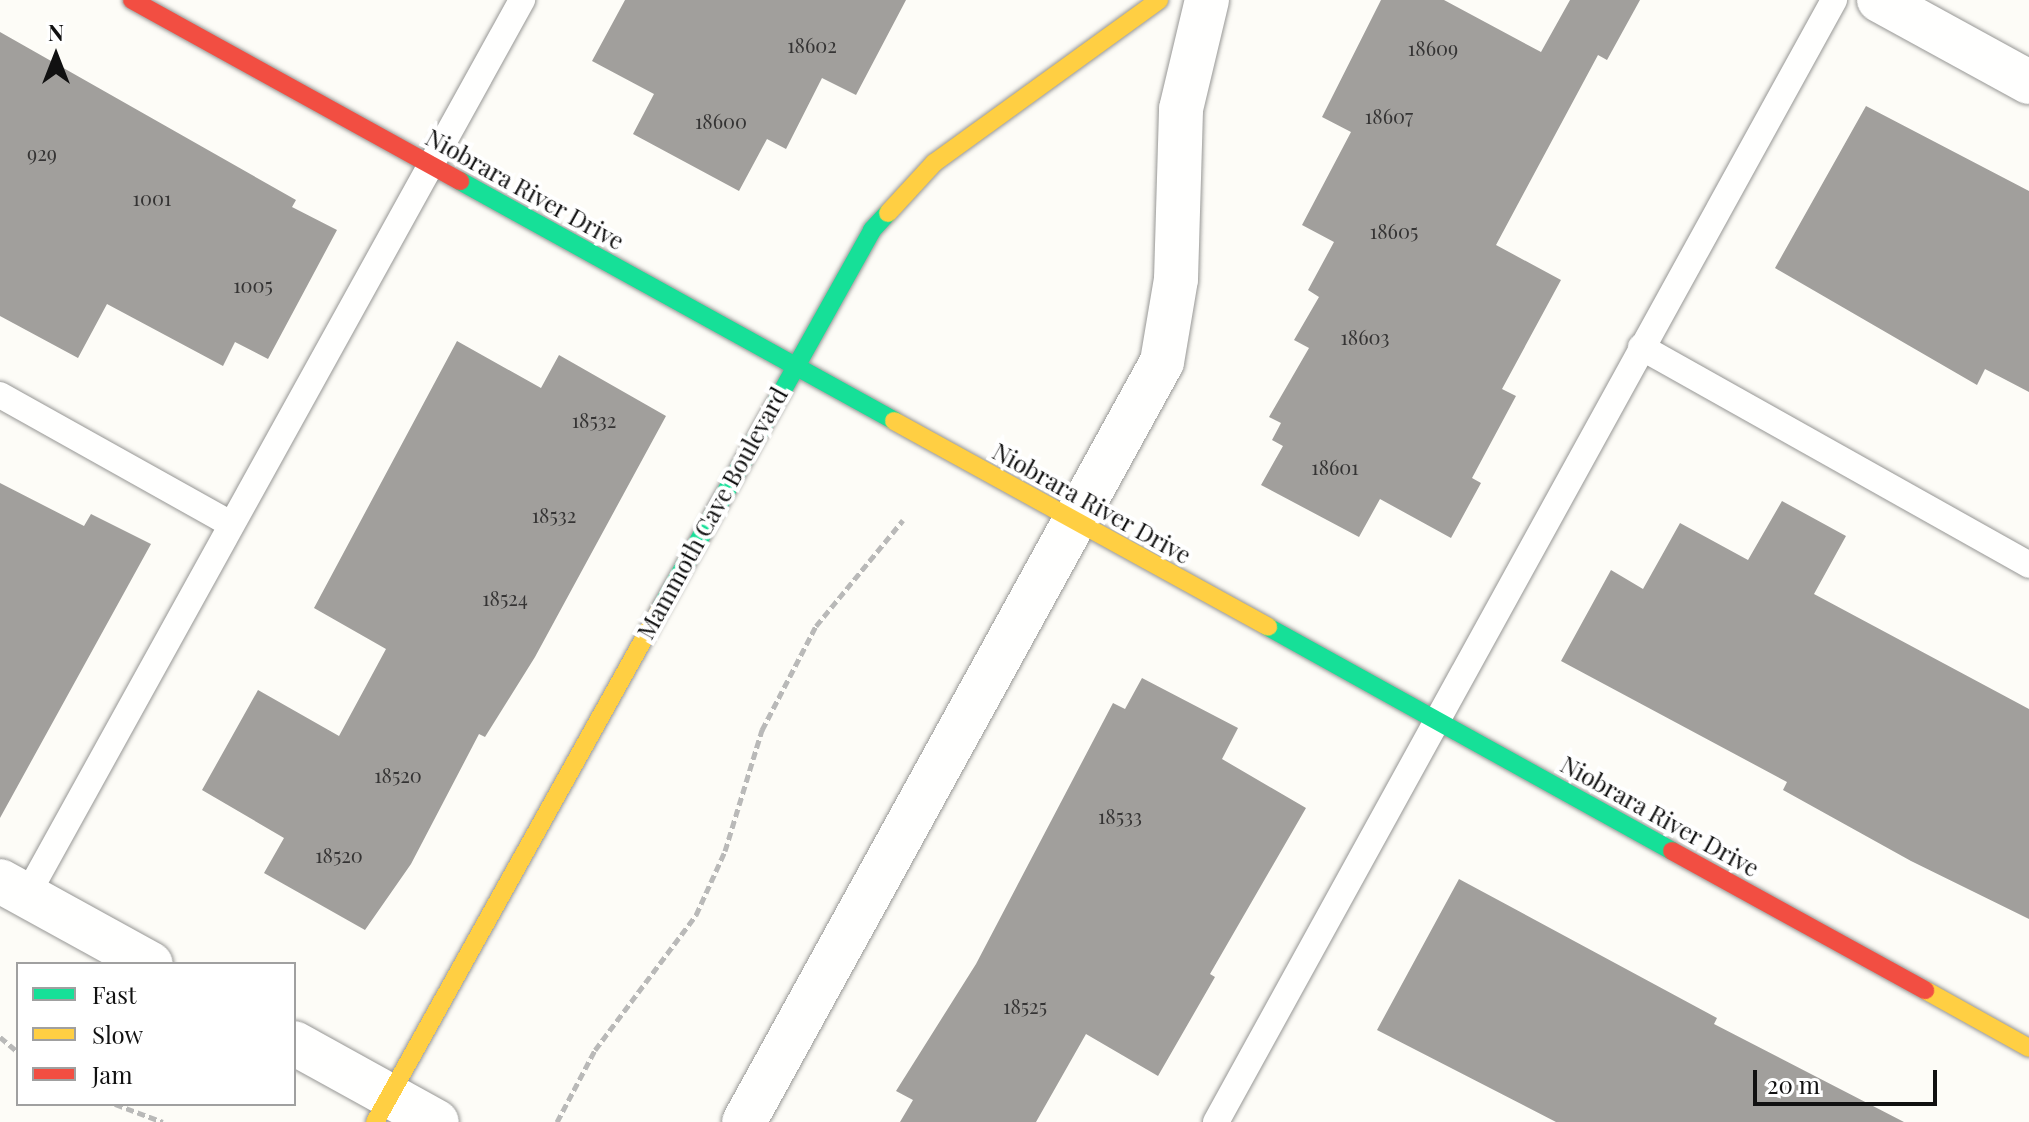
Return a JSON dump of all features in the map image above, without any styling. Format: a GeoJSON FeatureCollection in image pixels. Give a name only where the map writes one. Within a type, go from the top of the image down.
{"type":"FeatureCollection","features":[{"type":"Feature","properties":{"kind":"street","name":"Niobrara River Drive"},"geometry":{"type":"LineString","coordinates":[[132,0],[2029,1048]]}},
{"type":"Feature","properties":{"kind":"street","name":"Mammoth Cave Boulevard"},"geometry":{"type":"LineString","coordinates":[[382,1109],[794,366],[898,196],[974,132],[1159,0]]}},
{"type":"Feature","properties":{"kind":"street"},"geometry":{"type":"LineString","coordinates":[[744,1122],[1075,521],[1134,423],[1169,338],[1181,109],[1207,0]]}},
{"type":"Feature","properties":{"kind":"street"},"geometry":{"type":"LineString","coordinates":[[1879,0],[2029,82]]}},
{"type":"Feature","properties":{"kind":"street"},"geometry":{"type":"LineString","coordinates":[[14,888],[147,962]]}},
{"type":"Feature","properties":{"kind":"street"},"geometry":{"type":"LineString","coordinates":[[296,1044],[382,1109],[437,1122]]}},
{"type":"Feature","properties":{"kind":"lane"},"geometry":{"type":"LineString","coordinates":[[14,888],[229,523],[522,0]]}},
{"type":"Feature","properties":{"kind":"lane"},"geometry":{"type":"LineString","coordinates":[[1216,1122],[1434,718],[1834,0]]}},
{"type":"Feature","properties":{"kind":"lane"},"geometry":{"type":"LineString","coordinates":[[1641,347],[2029,565]]}},
{"type":"Feature","properties":{"kind":"lane"},"geometry":{"type":"LineString","coordinates":[[0,395],[229,523]]}},
{"type":"Feature","properties":{"kind":"path"},"geometry":{"type":"LineString","coordinates":[[557,1122],[595,1050],[707,894],[762,730],[816,626],[903,520]]}},
{"type":"Feature","properties":{"kind":"path"},"geometry":{"type":"LineString","coordinates":[[0,1037],[16,1050]]}},
{"type":"Feature","properties":{"kind":"path"},"geometry":{"type":"LineString","coordinates":[[120,1106],[163,1122]]}},
{"type":"Feature","properties":{"kind":"building"},"geometry":{"type":"Polygon","coordinates":[[[625,0],[906,0],[856,95],[822,78],[786,149],[767,139],[739,191],[633,134],[654,94],[592,61],[625,0]]]}},
{"type":"Feature","properties":{"kind":"building"},"geometry":{"type":"Polygon","coordinates":[[[1381,0],[1444,0],[1541,52],[1570,0],[1640,0],[1607,60],[1598,55],[1496,245],[1561,280],[1502,389],[1516,396],[1472,478],[1481,483],[1451,538],[1380,499],[1359,537],[1261,485],[1283,446],[1272,440],[1281,423],[1269,417],[1309,348],[1294,340],[1319,297],[1308,290],[1334,242],[1302,225],[1351,132],[1322,117],[1381,0]]]}},
{"type":"Feature","properties":{"kind":"building"},"geometry":{"type":"Polygon","coordinates":[[[0,32],[296,200],[292,207],[337,230],[268,359],[235,342],[223,366],[107,304],[78,358],[0,316],[0,32]]]}},
{"type":"Feature","properties":{"kind":"building"},"geometry":{"type":"Polygon","coordinates":[[[1866,106],[2029,191],[2029,392],[1985,369],[1977,385],[1775,268],[1866,106]]]}},
{"type":"Feature","properties":{"kind":"building"},"geometry":{"type":"Polygon","coordinates":[[[457,341],[541,388],[559,355],[666,416],[535,657],[485,737],[479,734],[411,864],[365,930],[264,873],[284,838],[202,790],[258,690],[339,736],[386,649],[314,608],[457,341]]]}},
{"type":"Feature","properties":{"kind":"building"},"geometry":{"type":"Polygon","coordinates":[[[0,483],[84,526],[91,514],[151,544],[0,818],[0,483]]]}},
{"type":"Feature","properties":{"kind":"building"},"geometry":{"type":"Polygon","coordinates":[[[1782,501],[1846,536],[1814,594],[2029,709],[2029,919],[1911,861],[1783,790],[1787,782],[1561,661],[1611,570],[1643,589],[1680,523],[1748,560],[1782,501]]]}},
{"type":"Feature","properties":{"kind":"building"},"geometry":{"type":"Polygon","coordinates":[[[1142,678],[1238,728],[1222,759],[1306,808],[1210,974],[1215,977],[1158,1076],[1086,1034],[1036,1122],[900,1122],[913,1100],[896,1091],[976,964],[1113,703],[1125,709],[1142,678]]]}},
{"type":"Feature","properties":{"kind":"building"},"geometry":{"type":"Polygon","coordinates":[[[1459,879],[1717,1018],[1714,1024],[1904,1122],[1556,1122],[1377,1030],[1459,879]]]}},
{"type":"Feature","properties":{"kind":"traffic: fast"},"geometry":{"type":"LineString","coordinates":[[460,181],[894,421]]}},
{"type":"Feature","properties":{"kind":"traffic: fast"},"geometry":{"type":"LineString","coordinates":[[661,608],[872,230],[888,213]]}},
{"type":"Feature","properties":{"kind":"traffic: fast"},"geometry":{"type":"LineString","coordinates":[[1268,627],[1672,851]]}},
{"type":"Feature","properties":{"kind":"traffic: slow"},"geometry":{"type":"LineString","coordinates":[[888,213],[934,163],[1159,0]]}},
{"type":"Feature","properties":{"kind":"traffic: slow"},"geometry":{"type":"LineString","coordinates":[[894,421],[1268,627]]}},
{"type":"Feature","properties":{"kind":"traffic: slow"},"geometry":{"type":"LineString","coordinates":[[375,1122],[661,608]]}},
{"type":"Feature","properties":{"kind":"traffic: slow"},"geometry":{"type":"LineString","coordinates":[[1925,990],[2029,1048]]}},
{"type":"Feature","properties":{"kind":"traffic: jam"},"geometry":{"type":"LineString","coordinates":[[132,0],[460,181]]}},
{"type":"Feature","properties":{"kind":"traffic: jam"},"geometry":{"type":"LineString","coordinates":[[1672,851],[1925,990]]}}]}
